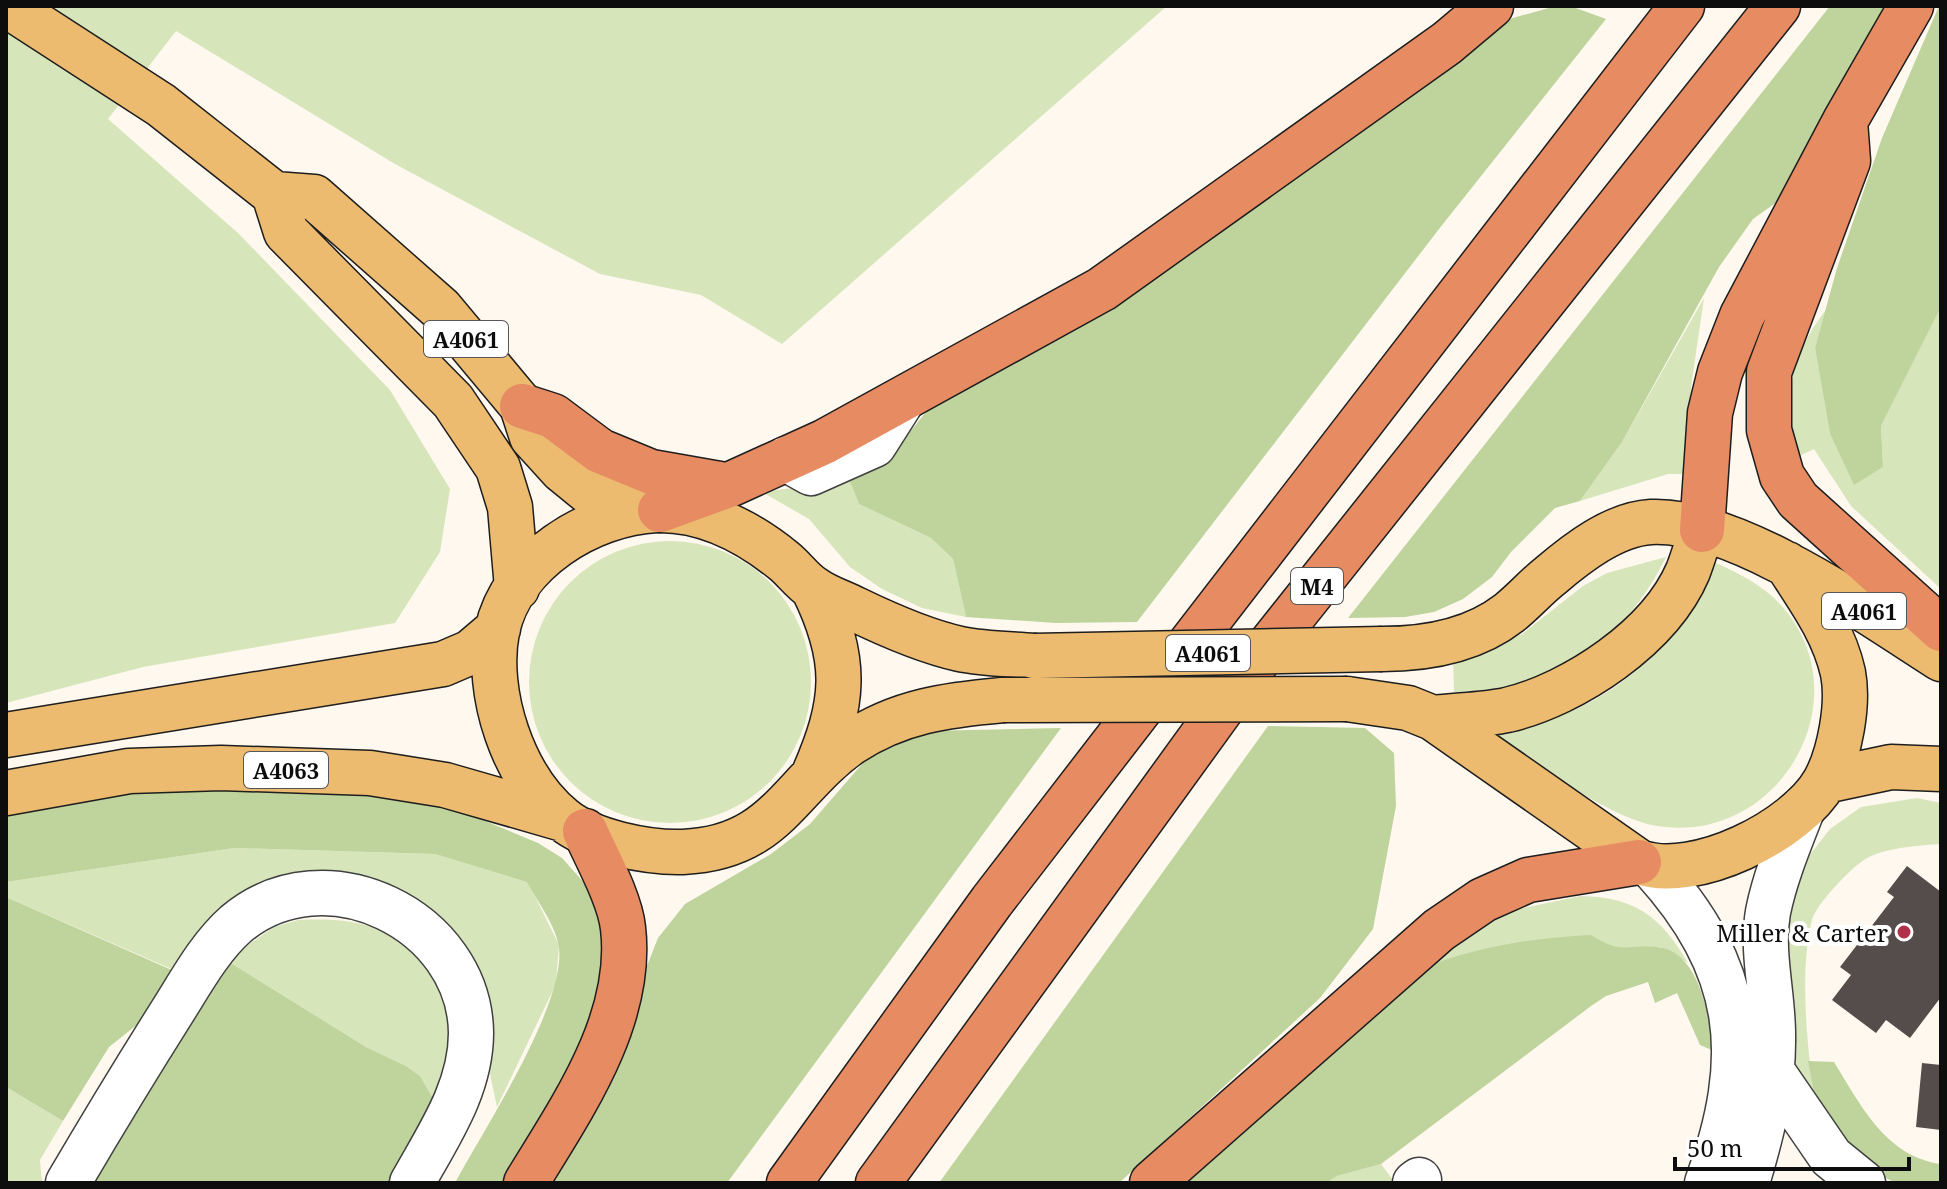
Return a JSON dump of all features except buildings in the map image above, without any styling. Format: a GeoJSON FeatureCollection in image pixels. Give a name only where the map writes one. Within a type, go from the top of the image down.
{"type":"FeatureCollection","features":[{"type":"Feature","properties":{"kind":"highway"},"geometry":{"type":"LineString","coordinates":[[647,511],[729,485],[786,459],[902,401],[1102,289],[1447,43],[1491,6]]}},
{"type":"Feature","properties":{"kind":"highway","name":"M4"},"geometry":{"type":"LineString","coordinates":[[789,1183],[992,901],[1682,6]]}},
{"type":"Feature","properties":{"kind":"highway","name":"M4"},"geometry":{"type":"LineString","coordinates":[[878,1183],[1246,675],[1778,6]]}},
{"type":"Feature","properties":{"kind":"highway"},"geometry":{"type":"LineString","coordinates":[[1702,530],[1710,413],[1720,372],[1742,316],[1845,121],[1911,6]]}},
{"type":"Feature","properties":{"kind":"highway"},"geometry":{"type":"LineString","coordinates":[[1845,121],[1848,161],[1769,372],[1766,406],[1769,430],[1782,476],[1798,500],[1941,629]]}},
{"type":"Feature","properties":{"kind":"highway"},"geometry":{"type":"LineString","coordinates":[[522,406],[553,416],[600,451],[651,472],[729,485]]}},
{"type":"Feature","properties":{"kind":"highway"},"geometry":{"type":"LineString","coordinates":[[526,1183],[594,1065],[612,1018],[622,968],[623,927],[574,825]]}},
{"type":"Feature","properties":{"kind":"highway"},"geometry":{"type":"LineString","coordinates":[[1152,1183],[1439,930],[1483,900],[1528,880],[1646,864]]}},
{"type":"Feature","properties":{"kind":"main road"},"geometry":{"type":"LineString","coordinates":[[8,6],[161,105],[274,194]]}},
{"type":"Feature","properties":{"kind":"main road","name":"A4061"},"geometry":{"type":"LineString","coordinates":[[517,588],[510,507],[498,468],[453,401],[286,232],[274,194],[314,197],[441,309],[522,406],[532,437],[562,470],[589,492],[647,511],[706,516],[750,534],[813,588],[890,625],[961,649],[1034,656],[1416,649],[1464,638],[1507,614],[1597,541],[1651,522],[1702,530],[1787,564],[1941,659]]}},
{"type":"Feature","properties":{"kind":"main road","name":"A4061"},"geometry":{"type":"LineString","coordinates":[[647,511],[598,522],[564,540],[535,565],[517,588],[498,629],[497,698],[510,745],[523,770],[574,825],[639,850],[685,852],[733,843],[775,819],[849,745],[891,721],[922,709],[1003,700],[1347,699],[1408,708],[1433,718],[1646,864]]}},
{"type":"Feature","properties":{"kind":"main road"},"geometry":{"type":"LineString","coordinates":[[1433,718],[1507,710],[1588,677],[1627,647],[1660,613],[1687,573],[1702,530]]}},
{"type":"Feature","properties":{"kind":"main road","name":"A4061"},"geometry":{"type":"LineString","coordinates":[[1787,564],[1824,619],[1843,674],[1843,720],[1814,795]]}},
{"type":"Feature","properties":{"kind":"main road","name":"A4061"},"geometry":{"type":"LineString","coordinates":[[810,782],[841,690],[838,653],[830,622],[813,588]]}},
{"type":"Feature","properties":{"kind":"main road"},"geometry":{"type":"LineString","coordinates":[[6,735],[443,664],[471,652],[498,629]]}},
{"type":"Feature","properties":{"kind":"main road"},"geometry":{"type":"LineString","coordinates":[[1646,864],[1688,865],[1744,849],[1814,795],[1891,767],[1941,769]]}},
{"type":"Feature","properties":{"kind":"main road","name":"A4063"},"geometry":{"type":"LineString","coordinates":[[6,793],[129,771],[221,768],[370,773],[445,785],[574,825]]}},
{"type":"Feature","properties":{"kind":"street"},"geometry":{"type":"LineString","coordinates":[[1747,1183],[1768,1112],[1772,1071],[1773,1032],[1766,943],[1768,912],[1814,795]]}},
{"type":"Feature","properties":{"kind":"street"},"geometry":{"type":"LineString","coordinates":[[1646,864],[1685,903],[1704,933],[1727,991],[1734,1036],[1732,1088],[1719,1150],[1707,1183]]}},
{"type":"Feature","properties":{"kind":"street"},"geometry":{"type":"LineString","coordinates":[[68,1183],[214,948],[237,924],[263,908],[295,897],[325,893],[378,902],[403,914],[440,948],[456,970],[467,996],[471,1032],[469,1069],[453,1109],[412,1183]]}},
{"type":"Feature","properties":{"kind":"street"},"geometry":{"type":"LineString","coordinates":[[1772,1071],[1831,1157],[1863,1183]]}},
{"type":"Feature","properties":{"kind":"green space"},"geometry":{"type":"Polygon","coordinates":[[[6,6],[1167,6],[782,344],[701,295],[600,274],[395,164],[176,31],[108,119],[238,233],[390,390],[450,489],[440,552],[395,623],[143,667],[6,703],[6,6]]]}},
{"type":"Feature","properties":{"kind":"green space"},"geometry":{"type":"Polygon","coordinates":[[[1556,6],[1570,6],[1606,19],[1439,229],[1137,622],[1056,623],[966,617],[953,559],[931,538],[859,504],[846,472],[897,448],[930,407],[1495,23],[1556,6]]]}},
{"type":"Feature","properties":{"kind":"green space"},"geometry":{"type":"Polygon","coordinates":[[[1830,6],[1894,6],[1781,199],[1753,219],[1719,267],[1622,442],[1580,501],[1555,508],[1511,552],[1492,577],[1463,599],[1434,612],[1405,617],[1348,618],[1830,6]]]}},
{"type":"Feature","properties":{"kind":"green space"},"geometry":{"type":"Polygon","coordinates":[[[1939,6],[1941,307],[1881,426],[1883,467],[1854,485],[1830,434],[1815,348],[1837,268],[1882,138],[1939,6]]]}},
{"type":"Feature","properties":{"kind":"green space"},"geometry":{"type":"Polygon","coordinates":[[[1704,298],[1691,387],[1688,474],[1668,474],[1580,501],[1622,442],[1704,298]]]}},
{"type":"Feature","properties":{"kind":"green space"},"geometry":{"type":"Polygon","coordinates":[[[1941,307],[1941,589],[1851,506],[1814,449],[1799,456],[1790,417],[1790,398],[1797,361],[1826,310],[1815,348],[1830,434],[1854,484],[1883,467],[1881,426],[1941,307]]]}},
{"type":"Feature","properties":{"kind":"green space"},"geometry":{"type":"Polygon","coordinates":[[[846,472],[859,504],[931,538],[953,559],[966,617],[922,608],[882,589],[850,567],[809,519],[762,492],[807,486],[846,472]]]}},
{"type":"Feature","properties":{"kind":"green space"},"geometry":{"type":"Polygon","coordinates":[[[684,541],[737,557],[770,582],[788,603],[801,628],[809,654],[809,710],[801,736],[788,761],[770,782],[749,800],[724,813],[698,821],[656,823],[603,807],[580,791],[561,772],[545,749],[531,710],[529,668],[545,615],[561,592],[580,573],[603,557],[642,543],[684,541]]]}},
{"type":"Feature","properties":{"kind":"green space"},"geometry":{"type":"Polygon","coordinates":[[[1666,557],[1649,588],[1628,615],[1606,638],[1580,657],[1552,672],[1522,682],[1454,692],[1453,660],[1522,634],[1583,586],[1607,573],[1666,557]]]}},
{"type":"Feature","properties":{"kind":"green space"},"geometry":{"type":"Polygon","coordinates":[[[1711,561],[1744,576],[1773,597],[1801,634],[1813,674],[1812,715],[1799,753],[1775,786],[1742,811],[1702,826],[1657,826],[1638,821],[1595,801],[1494,733],[1568,713],[1591,702],[1633,674],[1673,627],[1711,561]]]}},
{"type":"Feature","properties":{"kind":"green space"},"geometry":{"type":"Polygon","coordinates":[[[1268,726],[1365,728],[1394,753],[1396,806],[1373,929],[1320,998],[1119,1183],[939,1183],[1268,726]]]}},
{"type":"Feature","properties":{"kind":"green space"},"geometry":{"type":"Polygon","coordinates":[[[1061,728],[727,1183],[550,1183],[616,1069],[632,1031],[645,971],[658,938],[685,904],[771,854],[810,824],[869,756],[923,731],[1061,728]]]}},
{"type":"Feature","properties":{"kind":"green space"},"geometry":{"type":"Polygon","coordinates":[[[196,784],[369,790],[461,811],[538,843],[562,858],[587,886],[607,947],[596,1025],[506,1183],[455,1183],[537,1033],[558,972],[557,940],[551,923],[527,882],[435,854],[234,848],[6,882],[6,811],[196,784]]]}},
{"type":"Feature","properties":{"kind":"green space"},"geometry":{"type":"Polygon","coordinates":[[[1917,798],[1941,803],[1941,844],[1894,849],[1869,857],[1836,885],[1812,920],[1805,987],[1807,1036],[1816,1103],[1795,1065],[1783,936],[1804,862],[1830,829],[1861,807],[1917,798]]]}},
{"type":"Feature","properties":{"kind":"green space"},"geometry":{"type":"Polygon","coordinates":[[[234,848],[435,854],[528,882],[559,945],[556,984],[497,1107],[486,1055],[483,1012],[354,882],[174,970],[6,897],[6,882],[234,848]]]}},
{"type":"Feature","properties":{"kind":"green space"},"geometry":{"type":"Polygon","coordinates":[[[1581,896],[1616,900],[1644,912],[1667,933],[1688,963],[1660,947],[1420,969],[1475,930],[1518,909],[1581,896]]]}},
{"type":"Feature","properties":{"kind":"green space"},"geometry":{"type":"Polygon","coordinates":[[[6,897],[174,971],[153,1012],[109,1047],[63,1121],[6,1087],[6,897]]]}},
{"type":"Feature","properties":{"kind":"green space"},"geometry":{"type":"Polygon","coordinates":[[[298,920],[364,924],[406,946],[424,963],[438,983],[447,1005],[451,1028],[451,1052],[434,1100],[420,1076],[406,1066],[366,1047],[226,960],[274,927],[298,920]]]}},
{"type":"Feature","properties":{"kind":"green space"},"geometry":{"type":"Polygon","coordinates":[[[1591,935],[1617,947],[1657,947],[1672,951],[1683,960],[1700,988],[1714,1051],[1700,1045],[1677,993],[1655,1003],[1648,982],[1606,996],[1591,1006],[1381,1164],[1337,1176],[1326,1183],[1180,1183],[1420,969],[1504,945],[1591,935]]]}},
{"type":"Feature","properties":{"kind":"green space"},"geometry":{"type":"Polygon","coordinates":[[[226,960],[366,1047],[420,1076],[434,1100],[395,1183],[80,1183],[226,960]]]}},
{"type":"Feature","properties":{"kind":"green space"},"geometry":{"type":"Polygon","coordinates":[[[1808,1061],[1834,1062],[1865,1111],[1890,1140],[1922,1159],[1941,1164],[1941,1183],[1896,1183],[1865,1168],[1816,1103],[1808,1061]]]}},
{"type":"Feature","properties":{"kind":"green space"},"geometry":{"type":"Polygon","coordinates":[[[6,1087],[63,1121],[40,1160],[42,1183],[6,1183],[6,1087]]]}},
{"type":"Feature","properties":{"kind":"green space"},"geometry":{"type":"Polygon","coordinates":[[[1381,1164],[1393,1180],[1389,1183],[1326,1183],[1337,1176],[1381,1164]]]}},
{"type":"Feature","properties":{"kind":"place","name":"Miller & Carter"},"geometry":{"type":"Point","coordinates":[1904,932]}}]}
